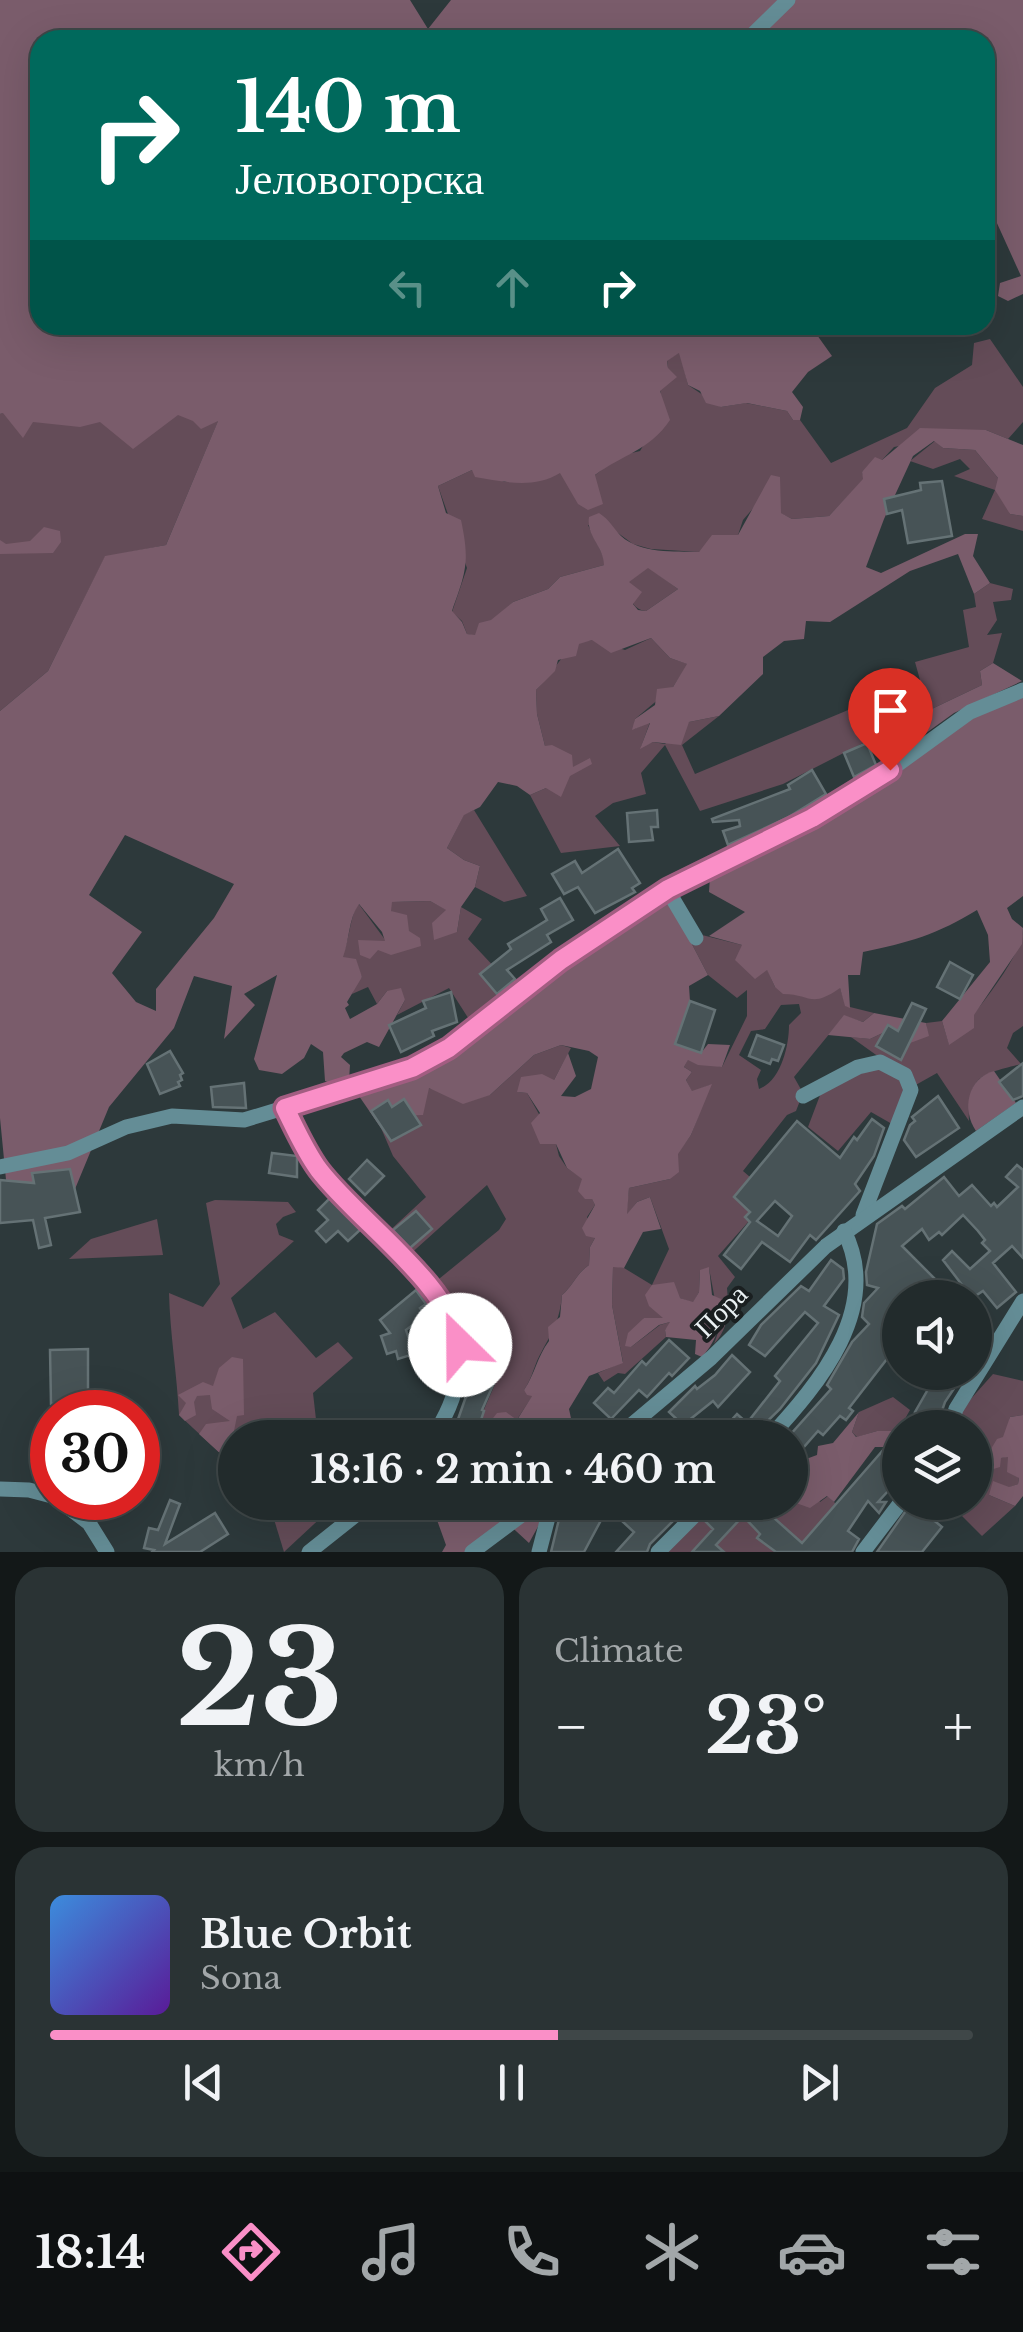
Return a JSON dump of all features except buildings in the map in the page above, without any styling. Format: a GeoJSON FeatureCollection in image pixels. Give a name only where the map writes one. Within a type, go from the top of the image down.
{"type":"FeatureCollection","features":[{"type":"Feature","properties":{"kind":"street"},"geometry":{"type":"LineString","coordinates":[[757,30],[788,0]]}},
{"type":"Feature","properties":{"kind":"street"},"geometry":{"type":"LineString","coordinates":[[0,1167],[68,1153],[126,1127],[172,1116],[244,1120],[412,1068],[449,1048],[561,960],[668,889],[812,818],[890,770],[970,712],[1023,690]]}},
{"type":"Feature","properties":{"kind":"street"},"geometry":{"type":"LineString","coordinates":[[668,889],[696,938]]}},
{"type":"Feature","properties":{"kind":"street"},"geometry":{"type":"LineString","coordinates":[[803,1096],[858,1068],[880,1062],[905,1074],[911,1090],[861,1219]]}},
{"type":"Feature","properties":{"kind":"street","name":"Пора"},"geometry":{"type":"LineString","coordinates":[[638,1420],[689,1378],[787,1280],[844,1231],[1023,1106]]}},
{"type":"Feature","properties":{"kind":"street"},"geometry":{"type":"LineString","coordinates":[[285,1108],[318,1168],[372,1230],[428,1283],[453,1322],[460,1345],[457,1380],[442,1420]]}},
{"type":"Feature","properties":{"kind":"street"},"geometry":{"type":"LineString","coordinates":[[784,1420],[828,1366],[849,1324],[855,1271],[844,1231]]}},
{"type":"Feature","properties":{"kind":"street"},"geometry":{"type":"LineString","coordinates":[[955,1410],[1023,1301]]}},
{"type":"Feature","properties":{"kind":"street"},"geometry":{"type":"LineString","coordinates":[[0,1490],[30,1490]]}},
{"type":"Feature","properties":{"kind":"street"},"geometry":{"type":"LineString","coordinates":[[85,1520],[107,1552]]}},
{"type":"Feature","properties":{"kind":"street"},"geometry":{"type":"LineString","coordinates":[[309,1552],[349,1520]]}},
{"type":"Feature","properties":{"kind":"street"},"geometry":{"type":"LineString","coordinates":[[472,1552],[515,1520]]}},
{"type":"Feature","properties":{"kind":"street"},"geometry":{"type":"LineString","coordinates":[[539,1552],[547,1520]]}},
{"type":"Feature","properties":{"kind":"street"},"geometry":{"type":"LineString","coordinates":[[658,1552],[690,1520]]}},
{"type":"Feature","properties":{"kind":"street"},"geometry":{"type":"LineString","coordinates":[[863,1552],[887,1520]]}},
{"type":"Feature","properties":{"kind":"shaded area"},"geometry":{"type":"Polygon","coordinates":[[[0,0],[410,0],[428,29],[451,0],[1023,0],[1023,294],[1008,301],[998,296],[1000,283],[1021,276],[995,221],[995,30],[30,30],[30,335],[817,335],[832,356],[808,372],[792,392],[803,407],[800,420],[793,420],[787,411],[747,403],[721,407],[706,403],[700,391],[688,385],[679,353],[667,361],[677,377],[660,391],[670,420],[644,445],[595,475],[603,504],[588,510],[578,504],[560,473],[540,481],[519,483],[475,477],[472,470],[438,486],[446,513],[461,520],[465,567],[452,611],[467,634],[475,635],[479,623],[491,620],[513,602],[548,589],[560,577],[604,565],[589,524],[589,517],[599,513],[621,536],[638,546],[699,552],[712,535],[738,535],[771,475],[780,477],[781,513],[792,519],[829,516],[863,479],[862,472],[875,457],[882,460],[920,428],[986,430],[1023,445],[1023,516],[1010,514],[995,490],[998,478],[975,450],[943,448],[934,441],[913,456],[866,567],[881,573],[965,534],[978,534],[973,556],[990,583],[974,594],[958,554],[910,571],[830,622],[806,621],[804,639],[784,641],[763,657],[763,674],[719,716],[689,722],[681,745],[653,742],[640,749],[650,723],[632,730],[635,719],[655,705],[657,689],[673,687],[687,664],[670,658],[651,638],[611,653],[592,640],[579,644],[576,656],[558,660],[555,671],[536,690],[537,714],[545,746],[552,745],[572,755],[573,767],[590,758],[592,764],[570,776],[561,797],[546,788],[530,795],[517,786],[498,782],[480,807],[464,815],[447,848],[480,866],[475,887],[461,907],[457,932],[434,940],[432,923],[446,910],[430,901],[392,902],[391,911],[407,915],[409,931],[420,938],[421,946],[391,955],[378,950],[370,959],[360,955],[358,940],[385,941],[359,904],[355,910],[343,957],[356,959],[362,977],[345,1008],[350,1019],[377,1004],[387,991],[401,988],[405,1000],[379,1047],[367,1042],[341,1057],[350,1065],[349,1080],[422,1070],[669,900],[708,975],[689,986],[690,1001],[675,1043],[701,1053],[708,1044],[730,1045],[722,1067],[688,1060],[684,1067],[692,1072],[686,1080],[692,1091],[712,1084],[691,1135],[678,1154],[679,1172],[670,1179],[629,1188],[627,1214],[637,1202],[650,1197],[661,1229],[643,1232],[624,1268],[613,1267],[612,1305],[623,1363],[589,1376],[569,1409],[571,1420],[517,1420],[532,1396],[524,1390],[549,1341],[548,1327],[560,1317],[562,1295],[589,1265],[595,1238],[586,1236],[582,1228],[595,1205],[578,1191],[582,1179],[567,1168],[556,1144],[540,1144],[531,1123],[540,1113],[527,1093],[517,1092],[521,1077],[542,1074],[554,1080],[568,1053],[576,1076],[561,1096],[575,1097],[591,1089],[598,1057],[589,1051],[561,1045],[534,1055],[490,1095],[463,1104],[429,1088],[423,1115],[388,1116],[381,1128],[348,1080],[338,1086],[325,1081],[323,1052],[311,1044],[304,1058],[282,1074],[259,1070],[254,1059],[277,975],[244,994],[255,1005],[224,1039],[232,986],[194,976],[174,1028],[109,1107],[75,1189],[48,1184],[7,1190],[0,1118],[0,711],[48,671],[105,556],[166,545],[218,421],[201,429],[178,415],[133,449],[100,422],[80,427],[33,422],[23,438],[0,414],[0,0]],[[648,568],[629,582],[642,592],[633,604],[646,611],[678,589],[648,568]],[[125,835],[89,895],[142,932],[112,973],[136,1002],[156,1011],[156,989],[214,918],[234,884],[125,835]]]}},
{"type":"Feature","properties":{"kind":"shaded area"},"geometry":{"type":"Polygon","coordinates":[[[990,339],[1023,387],[1023,422],[1008,439],[986,430],[894,447],[862,472],[864,479],[829,516],[792,519],[780,513],[780,477],[743,520],[738,535],[699,552],[651,549],[633,544],[618,533],[588,525],[604,565],[560,577],[548,589],[513,602],[475,636],[467,634],[462,621],[452,612],[467,568],[438,486],[472,470],[505,482],[560,472],[602,503],[594,476],[619,456],[640,451],[664,410],[660,390],[667,360],[680,352],[688,385],[721,407],[746,403],[787,411],[793,420],[800,420],[831,463],[907,428],[935,388],[972,365],[974,343],[990,339]]]}},
{"type":"Feature","properties":{"kind":"shaded area"},"geometry":{"type":"Polygon","coordinates":[[[92,375],[219,419],[166,545],[105,557],[48,671],[0,711],[0,414],[92,375]]]}},
{"type":"Feature","properties":{"kind":"shaded area"},"geometry":{"type":"Polygon","coordinates":[[[935,441],[943,448],[975,450],[998,478],[1010,514],[1023,516],[1023,531],[982,519],[995,490],[954,476],[970,469],[960,459],[933,469],[910,461],[935,441]]]}},
{"type":"Feature","properties":{"kind":"shaded area"},"geometry":{"type":"Polygon","coordinates":[[[44,527],[60,531],[61,542],[53,553],[0,554],[0,540],[6,544],[30,541],[44,527]]]}},
{"type":"Feature","properties":{"kind":"shaded area"},"geometry":{"type":"Polygon","coordinates":[[[648,567],[678,589],[646,611],[634,605],[628,582],[648,567]]]}},
{"type":"Feature","properties":{"kind":"shaded area"},"geometry":{"type":"Polygon","coordinates":[[[990,583],[1013,589],[1011,600],[993,602],[997,620],[987,635],[1002,633],[993,663],[980,671],[982,685],[894,727],[878,753],[871,739],[783,784],[700,811],[665,745],[641,773],[646,794],[613,803],[595,816],[620,846],[561,853],[530,795],[546,788],[572,767],[545,746],[536,690],[577,645],[594,640],[625,650],[651,638],[670,658],[688,664],[673,687],[635,719],[634,729],[650,722],[641,747],[653,742],[665,744],[689,722],[719,716],[682,745],[695,774],[920,680],[915,662],[969,647],[963,610],[976,607],[974,594],[990,583]]]}},
{"type":"Feature","properties":{"kind":"shaded area"},"geometry":{"type":"Polygon","coordinates":[[[993,663],[1022,681],[954,713],[883,764],[878,753],[894,727],[982,685],[980,671],[993,663]]]}},
{"type":"Feature","properties":{"kind":"shaded area"},"geometry":{"type":"Polygon","coordinates":[[[1023,697],[1023,896],[1007,908],[1023,928],[1022,944],[974,1015],[974,1028],[949,1045],[942,1021],[990,962],[988,935],[977,910],[922,937],[863,952],[860,975],[848,975],[850,1008],[845,1006],[840,988],[816,999],[783,994],[767,970],[755,979],[735,960],[742,945],[709,936],[745,912],[709,892],[710,877],[770,848],[918,756],[979,709],[1023,697]]]}},
{"type":"Feature","properties":{"kind":"shaded area"},"geometry":{"type":"Polygon","coordinates":[[[474,810],[527,896],[504,902],[475,887],[480,866],[447,848],[464,814],[474,810]]]}},
{"type":"Feature","properties":{"kind":"shaded area"},"geometry":{"type":"Polygon","coordinates":[[[669,900],[698,934],[742,945],[767,969],[775,987],[840,988],[846,1006],[874,1013],[863,1022],[844,1016],[794,1077],[803,1093],[796,1111],[787,1115],[743,1171],[750,1177],[734,1197],[750,1212],[745,1217],[749,1221],[718,1256],[735,1277],[727,1288],[727,1318],[719,1338],[714,1344],[720,1327],[709,1268],[700,1271],[699,1292],[693,1303],[680,1298],[664,1319],[644,1318],[631,1347],[660,1325],[673,1321],[665,1330],[666,1337],[625,1374],[618,1373],[604,1382],[598,1373],[623,1362],[612,1305],[613,1266],[624,1268],[652,1285],[669,1249],[650,1197],[637,1202],[626,1216],[629,1188],[670,1179],[677,1154],[691,1135],[710,1085],[692,1092],[686,1080],[692,1072],[684,1067],[688,1059],[722,1067],[747,1016],[747,990],[737,998],[708,975],[669,900]],[[799,1004],[781,1005],[765,1029],[751,1031],[739,1055],[761,1070],[757,1079],[759,1089],[778,1071],[789,1025],[801,1013],[799,1004]]]}},
{"type":"Feature","properties":{"kind":"shaded area"},"geometry":{"type":"Polygon","coordinates":[[[430,901],[447,910],[457,932],[461,907],[482,919],[468,939],[515,989],[472,1024],[449,988],[397,1015],[405,1000],[387,991],[377,1004],[368,987],[352,994],[362,977],[342,957],[358,903],[386,941],[378,950],[409,931],[391,911],[391,902],[430,901]]]}},
{"type":"Feature","properties":{"kind":"shaded area"},"geometry":{"type":"Polygon","coordinates":[[[1023,930],[1023,1026],[1013,1033],[1007,1048],[1021,1064],[979,1079],[971,1094],[969,1121],[937,1073],[905,1091],[892,1124],[871,1112],[838,1151],[808,1127],[822,1090],[879,1057],[851,1037],[870,1039],[893,1028],[928,1036],[926,1023],[942,1021],[949,1044],[1004,973],[1023,930]]]}},
{"type":"Feature","properties":{"kind":"shaded area"},"geometry":{"type":"Polygon","coordinates":[[[874,1013],[926,1023],[929,1036],[902,1046],[893,1028],[870,1039],[828,1035],[844,1015],[863,1022],[874,1013]]]}},
{"type":"Feature","properties":{"kind":"shaded area"},"geometry":{"type":"Polygon","coordinates":[[[561,1045],[571,1048],[554,1080],[518,1092],[527,1093],[559,1156],[567,1168],[583,1179],[595,1205],[587,1217],[595,1238],[589,1265],[562,1295],[555,1324],[524,1390],[533,1395],[517,1420],[479,1420],[502,1368],[465,1345],[453,1307],[434,1283],[499,1230],[506,1219],[487,1185],[407,1257],[385,1235],[426,1197],[393,1156],[381,1128],[388,1116],[428,1088],[490,1095],[534,1055],[561,1045]]]}},
{"type":"Feature","properties":{"kind":"shaded area"},"geometry":{"type":"Polygon","coordinates":[[[994,1071],[1016,1103],[976,1131],[969,1113],[970,1095],[978,1080],[994,1071]]]}},
{"type":"Feature","properties":{"kind":"shaded area"},"geometry":{"type":"Polygon","coordinates":[[[288,1202],[296,1212],[276,1224],[279,1235],[294,1241],[231,1298],[243,1329],[275,1312],[316,1358],[338,1342],[353,1358],[313,1393],[316,1420],[218,1420],[218,1451],[179,1415],[169,1293],[203,1307],[220,1284],[206,1203],[288,1202]]]}},
{"type":"Feature","properties":{"kind":"shaded area"},"geometry":{"type":"Polygon","coordinates":[[[157,1219],[163,1255],[69,1259],[91,1239],[157,1219]]]}},
{"type":"Feature","properties":{"kind":"shaded area"},"geometry":{"type":"Polygon","coordinates":[[[709,1267],[712,1295],[721,1299],[720,1316],[715,1337],[702,1357],[695,1354],[696,1340],[666,1337],[670,1322],[659,1325],[631,1347],[625,1346],[628,1333],[644,1318],[663,1318],[649,1306],[645,1295],[652,1285],[674,1282],[680,1298],[693,1302],[699,1292],[700,1270],[709,1267]]]}},
{"type":"Feature","properties":{"kind":"shaded area"},"geometry":{"type":"Polygon","coordinates":[[[232,1357],[243,1359],[244,1415],[228,1420],[212,1409],[210,1395],[197,1396],[196,1415],[185,1421],[179,1415],[186,1403],[178,1395],[203,1382],[213,1386],[219,1368],[232,1357]]]}},
{"type":"Feature","properties":{"kind":"shaded area"},"geometry":{"type":"Polygon","coordinates":[[[992,1375],[1023,1381],[1023,1415],[1010,1417],[1001,1458],[1009,1456],[1018,1484],[992,1494],[992,1410],[961,1410],[979,1390],[992,1390],[992,1375]]]}},
{"type":"Feature","properties":{"kind":"shaded area"},"geometry":{"type":"Polygon","coordinates":[[[893,1397],[910,1410],[882,1410],[882,1431],[857,1437],[852,1432],[859,1412],[893,1397]]]}},
{"type":"Feature","properties":{"kind":"shaded area"},"geometry":{"type":"Polygon","coordinates":[[[506,1412],[517,1420],[492,1420],[497,1413],[506,1412]]]}},
{"type":"Feature","properties":{"kind":"shaded area"},"geometry":{"type":"Polygon","coordinates":[[[859,1412],[852,1432],[856,1437],[882,1431],[882,1447],[875,1447],[834,1502],[827,1496],[808,1507],[808,1459],[817,1455],[818,1446],[833,1443],[859,1412]]]}},
{"type":"Feature","properties":{"kind":"shaded area"},"geometry":{"type":"Polygon","coordinates":[[[1023,1415],[1023,1496],[1015,1506],[992,1496],[993,1481],[1009,1487],[1018,1484],[1019,1478],[1007,1472],[1008,1457],[1001,1458],[1000,1467],[992,1469],[992,1447],[1003,1437],[1010,1417],[1023,1415]]]}},
{"type":"Feature","properties":{"kind":"shaded area"},"geometry":{"type":"Polygon","coordinates":[[[218,1422],[218,1451],[199,1434],[206,1424],[218,1422]]]}},
{"type":"Feature","properties":{"kind":"shaded area"},"geometry":{"type":"Polygon","coordinates":[[[808,1481],[820,1502],[828,1496],[854,1522],[829,1552],[666,1552],[698,1520],[808,1520],[808,1481]]]}},
{"type":"Feature","properties":{"kind":"shaded area"},"geometry":{"type":"Polygon","coordinates":[[[992,1496],[1015,1506],[982,1536],[966,1520],[992,1520],[992,1496]]]}},
{"type":"Feature","properties":{"kind":"shaded area"},"geometry":{"type":"Polygon","coordinates":[[[274,1520],[318,1520],[284,1552],[274,1520]]]}},
{"type":"Feature","properties":{"kind":"shaded area"},"geometry":{"type":"Polygon","coordinates":[[[437,1520],[504,1520],[467,1552],[442,1552],[446,1545],[437,1520]]]}},
{"type":"Feature","properties":{"kind":"shaded area"},"geometry":{"type":"Polygon","coordinates":[[[504,1520],[542,1520],[529,1543],[504,1520]]]}},
{"type":"Feature","properties":{"kind":"route"},"geometry":{"type":"LineString","coordinates":[[460,1345],[443,1303],[318,1168],[285,1108],[412,1068],[449,1048],[561,960],[668,889],[764,844],[890,770]]}}]}
